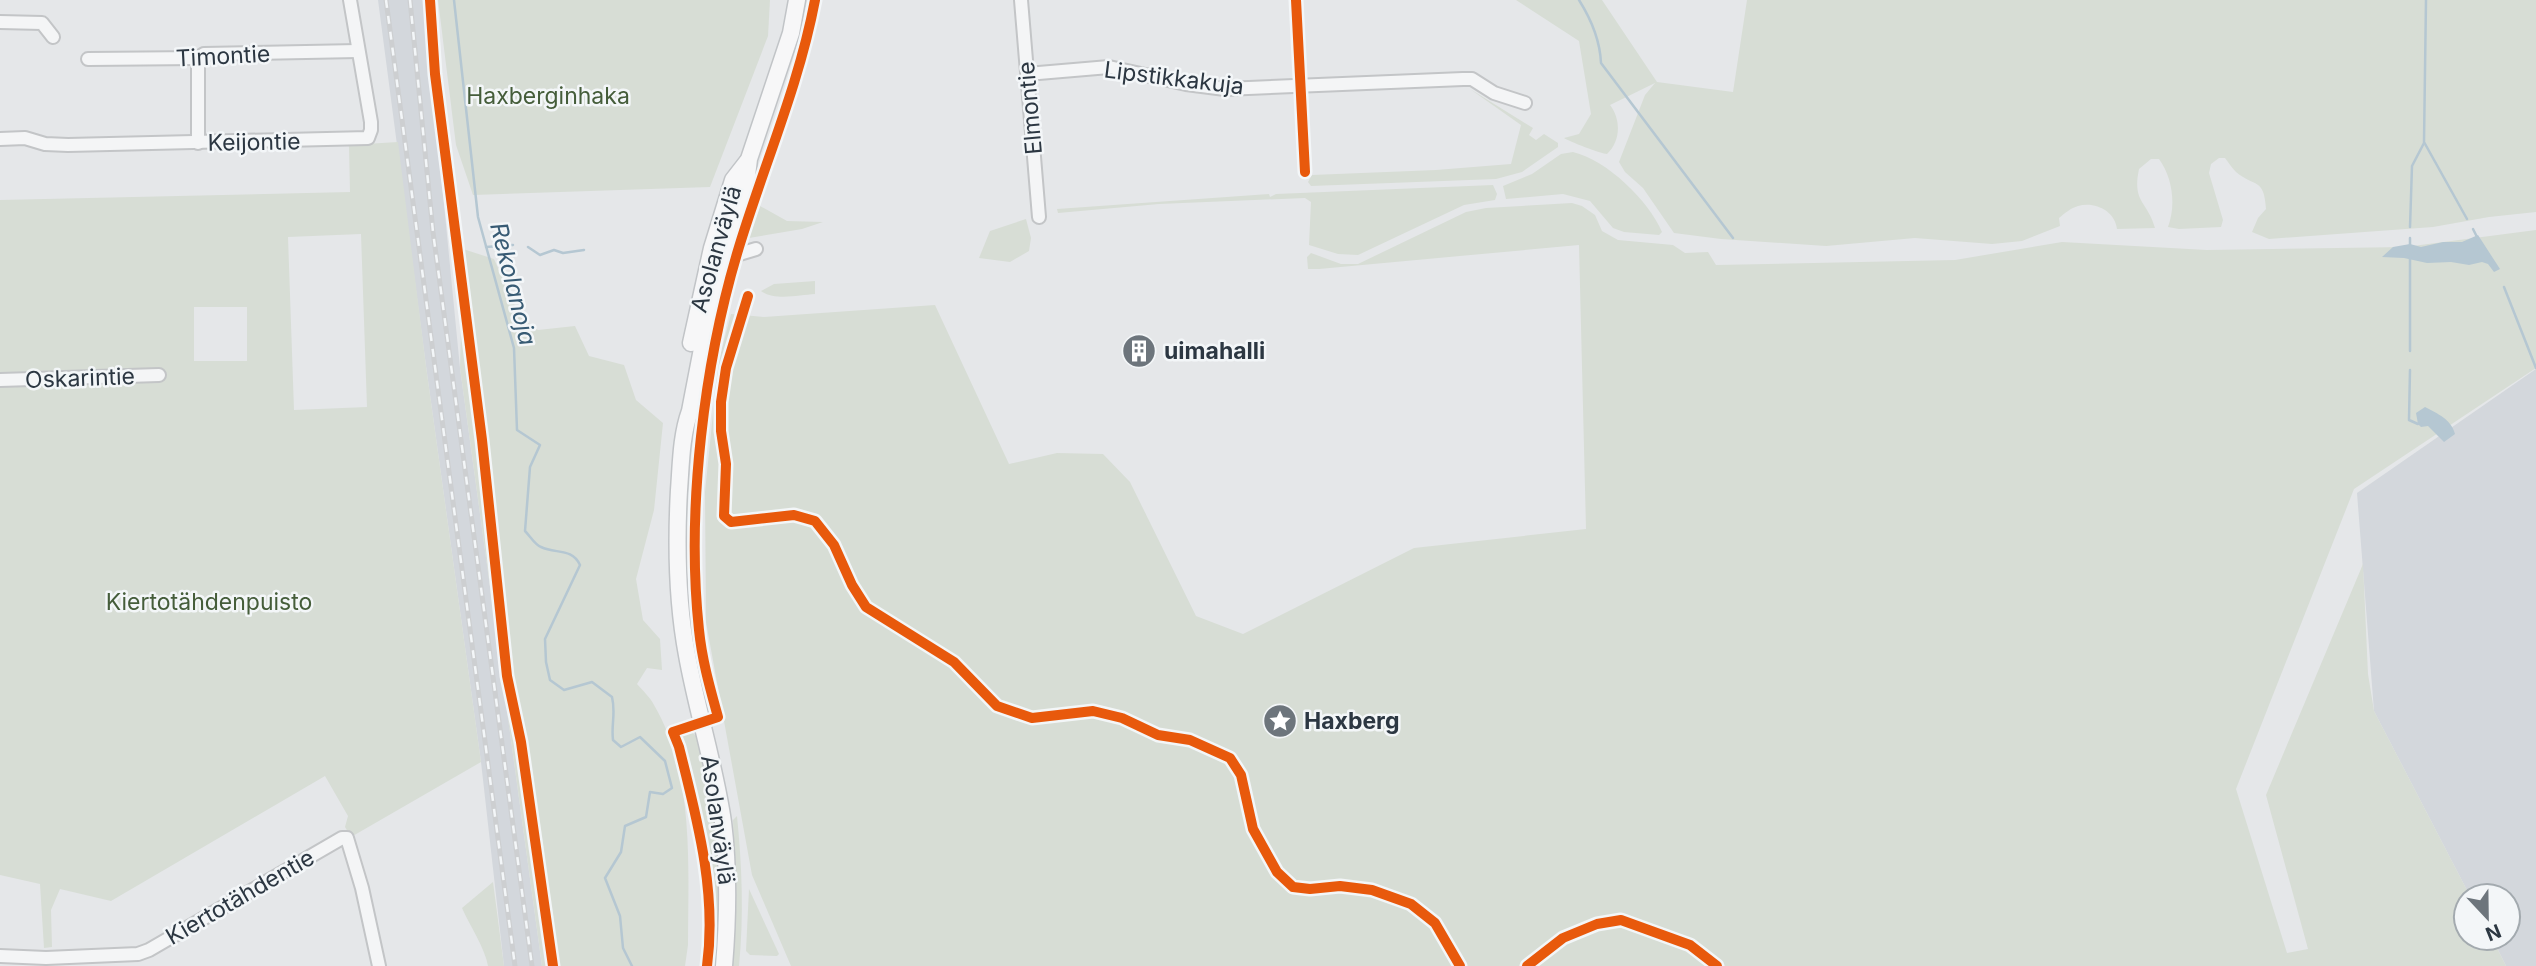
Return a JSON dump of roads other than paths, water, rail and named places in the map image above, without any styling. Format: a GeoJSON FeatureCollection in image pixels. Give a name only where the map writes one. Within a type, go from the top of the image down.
{"type":"FeatureCollection","features":[{"type":"Feature","properties":{"kind":"main road","name":"Asolanväylä"},"geometry":{"type":"LineString","coordinates":[[724,966],[728,892],[726,846],[706,735],[687,656],[680,597],[678,520],[685,424],[690,411],[721,249],[746,184],[749,159],[784,57],[797,0]]}},
{"type":"Feature","properties":{"kind":"street","name":"Keijontie"},"geometry":{"type":"LineString","coordinates":[[0,139],[25,138],[53,145],[368,138],[371,122],[350,0]]}},
{"type":"Feature","properties":{"kind":"street","name":"Elmontie"},"geometry":{"type":"LineString","coordinates":[[1021,0],[1039,216]]}},
{"type":"Feature","properties":{"kind":"street"},"geometry":{"type":"LineString","coordinates":[[0,22],[42,23],[53,37]]}},
{"type":"Feature","properties":{"kind":"street","name":"Timontie"},"geometry":{"type":"LineString","coordinates":[[88,59],[198,58],[204,54],[358,51]]}},
{"type":"Feature","properties":{"kind":"street"},"geometry":{"type":"LineString","coordinates":[[198,58],[198,143]]}},
{"type":"Feature","properties":{"kind":"street","name":"Lipstikkakuja"},"geometry":{"type":"LineString","coordinates":[[1027,74],[1109,67],[1186,84],[1225,89],[1472,79],[1494,93],[1525,103]]}},
{"type":"Feature","properties":{"kind":"street","name":"Oskarintie"},"geometry":{"type":"LineString","coordinates":[[0,380],[159,375]]}},
{"type":"Feature","properties":{"kind":"street","name":"Kiertotähdentie"},"geometry":{"type":"LineString","coordinates":[[0,956],[46,962],[128,956],[149,950],[342,838],[347,838],[362,888],[379,966]]}},
{"type":"Feature","properties":{"kind":"water"},"geometry":{"type":"Polygon","coordinates":[[[2478,235],[2500,269],[2494,272],[2488,264],[2482,262],[2469,265],[2451,262],[2427,263],[2382,257],[2393,247],[2462,242],[2478,235]]]}},
{"type":"Feature","properties":{"kind":"water"},"geometry":{"type":"Polygon","coordinates":[[[2425,407],[2447,421],[2455,434],[2444,442],[2428,426],[2421,427],[2416,413],[2425,407]]]}},
{"type":"Feature","properties":{"kind":"waterway","name":"Rekolanoja"},"geometry":{"type":"LineString","coordinates":[[454,0],[478,217],[514,348],[517,430],[540,445],[530,467],[525,531],[539,546],[573,556],[580,565],[545,639],[550,680],[564,690],[592,682],[612,697],[613,740],[621,747],[640,737],[665,761],[672,788],[663,794],[650,792],[646,817],[625,826],[621,852],[605,878],[620,916],[623,948],[632,966]]}},
{"type":"Feature","properties":{"kind":"waterway"},"geometry":{"type":"LineString","coordinates":[[1579,0],[1594,30],[1601,63],[1733,238]]}},
{"type":"Feature","properties":{"kind":"waterway"},"geometry":{"type":"LineString","coordinates":[[2426,0],[2424,142],[2467,219]]}},
{"type":"Feature","properties":{"kind":"waterway"},"geometry":{"type":"LineString","coordinates":[[2410,227],[2412,166],[2424,143]]}},
{"type":"Feature","properties":{"kind":"waterway"},"geometry":{"type":"LineString","coordinates":[[2473,229],[2477,237]]}},
{"type":"Feature","properties":{"kind":"waterway"},"geometry":{"type":"LineString","coordinates":[[2410,238],[2410,247]]}},
{"type":"Feature","properties":{"kind":"waterway"},"geometry":{"type":"LineString","coordinates":[[486,247],[513,245]]}},
{"type":"Feature","properties":{"kind":"waterway"},"geometry":{"type":"LineString","coordinates":[[528,247],[540,255],[554,250],[563,253],[584,250]]}},
{"type":"Feature","properties":{"kind":"waterway"},"geometry":{"type":"LineString","coordinates":[[2410,257],[2410,351]]}},
{"type":"Feature","properties":{"kind":"waterway"},"geometry":{"type":"LineString","coordinates":[[2504,287],[2536,368]]}},
{"type":"Feature","properties":{"kind":"waterway"},"geometry":{"type":"LineString","coordinates":[[2410,370],[2409,420],[2418,424]]}},
{"type":"Feature","properties":{"kind":"railway"},"geometry":{"type":"LineString","coordinates":[[386,0],[515,966]]}},
{"type":"Feature","properties":{"kind":"railway"},"geometry":{"type":"LineString","coordinates":[[410,0],[433,232],[532,966]]}},
{"type":"Feature","properties":{"kind":"place","name":"uimahalli"},"geometry":{"type":"Point","coordinates":[1139,351]}},
{"type":"Feature","properties":{"kind":"place","name":"Haxberg"},"geometry":{"type":"Point","coordinates":[1280,721]}},
{"type":"Feature","properties":{"kind":"park label","name":"Haxberginhaka"},"geometry":{"type":"Point","coordinates":[548,96]}},
{"type":"Feature","properties":{"kind":"park label","name":"Kiertotähdenpuisto"},"geometry":{"type":"Point","coordinates":[209,602]}}]}
